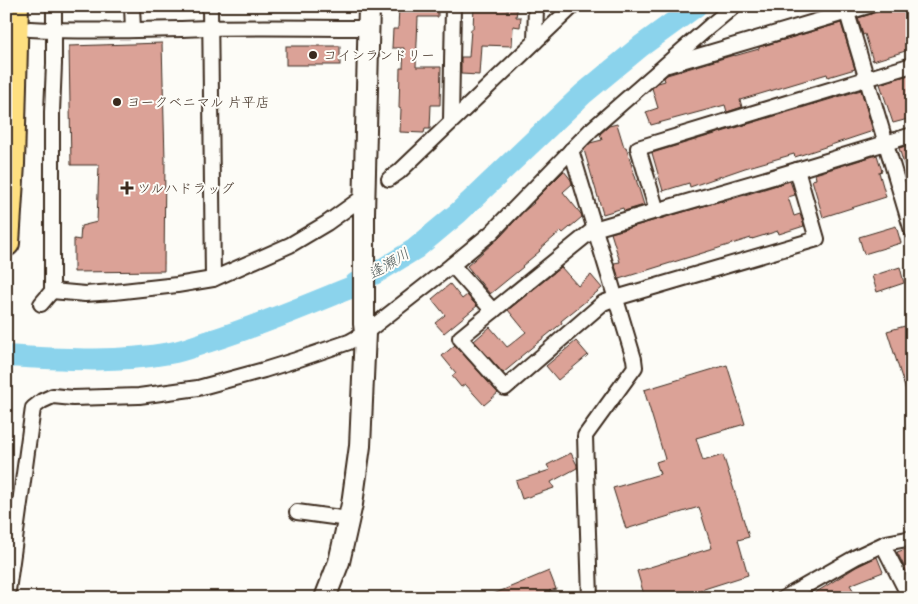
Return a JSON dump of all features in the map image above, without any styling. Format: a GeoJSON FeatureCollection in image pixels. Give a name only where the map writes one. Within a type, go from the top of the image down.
{"type":"FeatureCollection","features":[{"type":"Feature","properties":{"kind":"highway"},"geometry":{"type":"LineString","coordinates":[[6,243],[11,164],[15,6]]}},
{"type":"Feature","properties":{"kind":"street"},"geometry":{"type":"LineString","coordinates":[[41,304],[52,292],[54,6]]}},
{"type":"Feature","properties":{"kind":"street"},"geometry":{"type":"LineString","coordinates":[[132,6],[133,30]]}},
{"type":"Feature","properties":{"kind":"street"},"geometry":{"type":"LineString","coordinates":[[210,6],[213,279]]}},
{"type":"Feature","properties":{"kind":"street"},"geometry":{"type":"LineString","coordinates":[[325,598],[339,562],[352,504],[360,446],[364,329],[369,6]]}},
{"type":"Feature","properties":{"kind":"street"},"geometry":{"type":"LineString","coordinates":[[451,121],[453,6]]}},
{"type":"Feature","properties":{"kind":"street"},"geometry":{"type":"LineString","coordinates":[[535,42],[536,6]]}},
{"type":"Feature","properties":{"kind":"street"},"geometry":{"type":"LineString","coordinates":[[389,179],[399,172],[573,6]]}},
{"type":"Feature","properties":{"kind":"street"},"geometry":{"type":"LineString","coordinates":[[7,598],[33,408],[53,396],[73,398],[139,396],[198,388],[288,363],[349,342],[452,265],[491,232],[591,130],[734,6]]}},
{"type":"Feature","properties":{"kind":"street"},"geometry":{"type":"LineString","coordinates":[[663,67],[846,10],[868,6]]}},
{"type":"Feature","properties":{"kind":"street"},"geometry":{"type":"LineString","coordinates":[[846,10],[886,143],[908,206],[912,231]]}},
{"type":"Feature","properties":{"kind":"street"},"geometry":{"type":"LineString","coordinates":[[30,29],[369,28]]}},
{"type":"Feature","properties":{"kind":"street"},"geometry":{"type":"LineString","coordinates":[[657,211],[638,148],[912,65]]}},
{"type":"Feature","properties":{"kind":"street"},"geometry":{"type":"LineString","coordinates":[[797,170],[817,239],[603,302],[505,388],[460,338],[594,229],[912,135]]}},
{"type":"Feature","properties":{"kind":"street"},"geometry":{"type":"LineString","coordinates":[[571,150],[634,359],[635,368],[585,436],[590,598]]}},
{"type":"Feature","properties":{"kind":"street"},"geometry":{"type":"LineString","coordinates":[[52,292],[85,294],[114,292],[213,279],[290,246],[328,223],[365,204]]}},
{"type":"Feature","properties":{"kind":"street"},"geometry":{"type":"LineString","coordinates":[[452,265],[493,311]]}},
{"type":"Feature","properties":{"kind":"street"},"geometry":{"type":"LineString","coordinates":[[297,512],[348,519]]}},
{"type":"Feature","properties":{"kind":"street"},"geometry":{"type":"LineString","coordinates":[[784,598],[856,557],[882,545],[912,538]]}},
{"type":"Feature","properties":{"kind":"street"},"geometry":{"type":"LineString","coordinates":[[882,545],[910,598]]}},
{"type":"Feature","properties":{"kind":"building"},"geometry":{"type":"Polygon","coordinates":[[[399,6],[438,6],[438,17],[418,17],[416,67],[441,67],[440,105],[431,105],[430,129],[425,129],[424,133],[400,132],[400,68],[403,68],[404,48],[392,48],[393,29],[398,29],[399,6]]]}},
{"type":"Feature","properties":{"kind":"building"},"geometry":{"type":"Polygon","coordinates":[[[474,6],[517,10],[516,17],[521,17],[520,27],[513,26],[512,46],[481,45],[479,75],[461,74],[461,57],[469,57],[474,6]]]}},
{"type":"Feature","properties":{"kind":"building"},"geometry":{"type":"Polygon","coordinates":[[[896,6],[912,6],[912,49],[873,61],[858,18],[896,6]]]}},
{"type":"Feature","properties":{"kind":"building"},"geometry":{"type":"Polygon","coordinates":[[[841,23],[855,69],[828,77],[827,74],[740,100],[742,107],[727,112],[725,105],[651,125],[646,112],[658,108],[652,88],[658,83],[665,81],[664,78],[667,75],[841,23]]]}},
{"type":"Feature","properties":{"kind":"building"},"geometry":{"type":"Polygon","coordinates":[[[162,43],[165,160],[164,271],[74,272],[74,239],[80,240],[81,226],[97,222],[99,165],[71,165],[69,46],[162,43]]]}},
{"type":"Feature","properties":{"kind":"building","name":"コインランドリー"},"geometry":{"type":"Polygon","coordinates":[[[286,46],[340,46],[340,65],[286,65],[286,46]]]}},
{"type":"Feature","properties":{"kind":"building"},"geometry":{"type":"Polygon","coordinates":[[[912,74],[912,118],[893,123],[880,84],[912,74]]]}},
{"type":"Feature","properties":{"kind":"building"},"geometry":{"type":"Polygon","coordinates":[[[861,90],[873,131],[795,157],[794,154],[745,168],[690,187],[689,183],[663,191],[652,153],[861,90]]]}},
{"type":"Feature","properties":{"kind":"building"},"geometry":{"type":"Polygon","coordinates":[[[617,124],[644,205],[624,211],[623,208],[603,214],[584,150],[590,143],[602,140],[600,134],[609,126],[617,124]]]}},
{"type":"Feature","properties":{"kind":"building"},"geometry":{"type":"Polygon","coordinates":[[[912,144],[912,180],[909,181],[899,148],[912,144]]]}},
{"type":"Feature","properties":{"kind":"building"},"geometry":{"type":"Polygon","coordinates":[[[877,155],[882,171],[879,172],[886,197],[823,217],[812,180],[816,179],[815,174],[877,155]]]}},
{"type":"Feature","properties":{"kind":"building"},"geometry":{"type":"Polygon","coordinates":[[[564,171],[572,184],[563,192],[582,217],[563,233],[561,231],[523,267],[490,294],[467,266],[501,236],[564,171]]]}},
{"type":"Feature","properties":{"kind":"building"},"geometry":{"type":"Polygon","coordinates":[[[790,181],[795,195],[788,197],[794,216],[800,214],[804,226],[779,234],[778,231],[751,238],[619,279],[614,263],[620,262],[611,233],[790,181]]]}},
{"type":"Feature","properties":{"kind":"building"},"geometry":{"type":"Polygon","coordinates":[[[896,226],[901,243],[864,254],[859,237],[896,226]]]}},
{"type":"Feature","properties":{"kind":"building"},"geometry":{"type":"Polygon","coordinates":[[[561,267],[578,286],[591,275],[602,288],[561,321],[562,323],[503,373],[474,341],[490,327],[507,347],[526,332],[508,310],[561,267]]]}},
{"type":"Feature","properties":{"kind":"building"},"geometry":{"type":"Polygon","coordinates":[[[900,267],[904,283],[877,292],[872,276],[900,267]]]}},
{"type":"Feature","properties":{"kind":"building"},"geometry":{"type":"Polygon","coordinates":[[[450,284],[462,299],[467,295],[477,306],[444,333],[435,323],[445,315],[432,299],[450,284]]]}},
{"type":"Feature","properties":{"kind":"building"},"geometry":{"type":"Polygon","coordinates":[[[912,324],[912,400],[909,400],[887,331],[912,324]]]}},
{"type":"Feature","properties":{"kind":"building"},"geometry":{"type":"Polygon","coordinates":[[[576,341],[588,355],[558,380],[546,366],[576,341]]]}},
{"type":"Feature","properties":{"kind":"building"},"geometry":{"type":"Polygon","coordinates":[[[455,345],[498,393],[484,405],[465,384],[461,387],[452,376],[456,373],[442,356],[455,345]]]}},
{"type":"Feature","properties":{"kind":"building"},"geometry":{"type":"Polygon","coordinates":[[[727,365],[745,424],[696,438],[703,461],[723,455],[749,537],[738,540],[748,575],[701,590],[702,595],[694,598],[645,598],[637,571],[712,548],[699,507],[626,529],[613,488],[660,474],[656,462],[665,459],[644,390],[727,365]]]}},
{"type":"Feature","properties":{"kind":"building"},"geometry":{"type":"Polygon","coordinates":[[[571,453],[577,468],[551,482],[554,488],[522,499],[516,481],[550,470],[547,465],[571,453]]]}},
{"type":"Feature","properties":{"kind":"building"},"geometry":{"type":"Polygon","coordinates":[[[912,547],[912,582],[897,552],[912,547]]]}},
{"type":"Feature","properties":{"kind":"building"},"geometry":{"type":"Polygon","coordinates":[[[877,557],[883,572],[850,585],[858,598],[807,598],[856,567],[877,557]]]}},
{"type":"Feature","properties":{"kind":"building"},"geometry":{"type":"Polygon","coordinates":[[[549,571],[556,589],[549,591],[551,598],[484,598],[549,571]]]}},
{"type":"Feature","properties":{"kind":"waterway","name":"逢瀬川"},"geometry":{"type":"LineString","coordinates":[[6,356],[109,359],[175,352],[246,329],[352,287],[415,249],[458,213],[583,94],[641,46],[696,6]]}},
{"type":"Feature","properties":{"kind":"place","name":"コインランドリー"},"geometry":{"type":"Point","coordinates":[313,55]}},
{"type":"Feature","properties":{"kind":"place","name":"ヨークベニマル 片平店"},"geometry":{"type":"Point","coordinates":[117,102]}},
{"type":"Feature","properties":{"kind":"place","name":"ツルハドラッグ"},"geometry":{"type":"Point","coordinates":[127,188]}}]}
